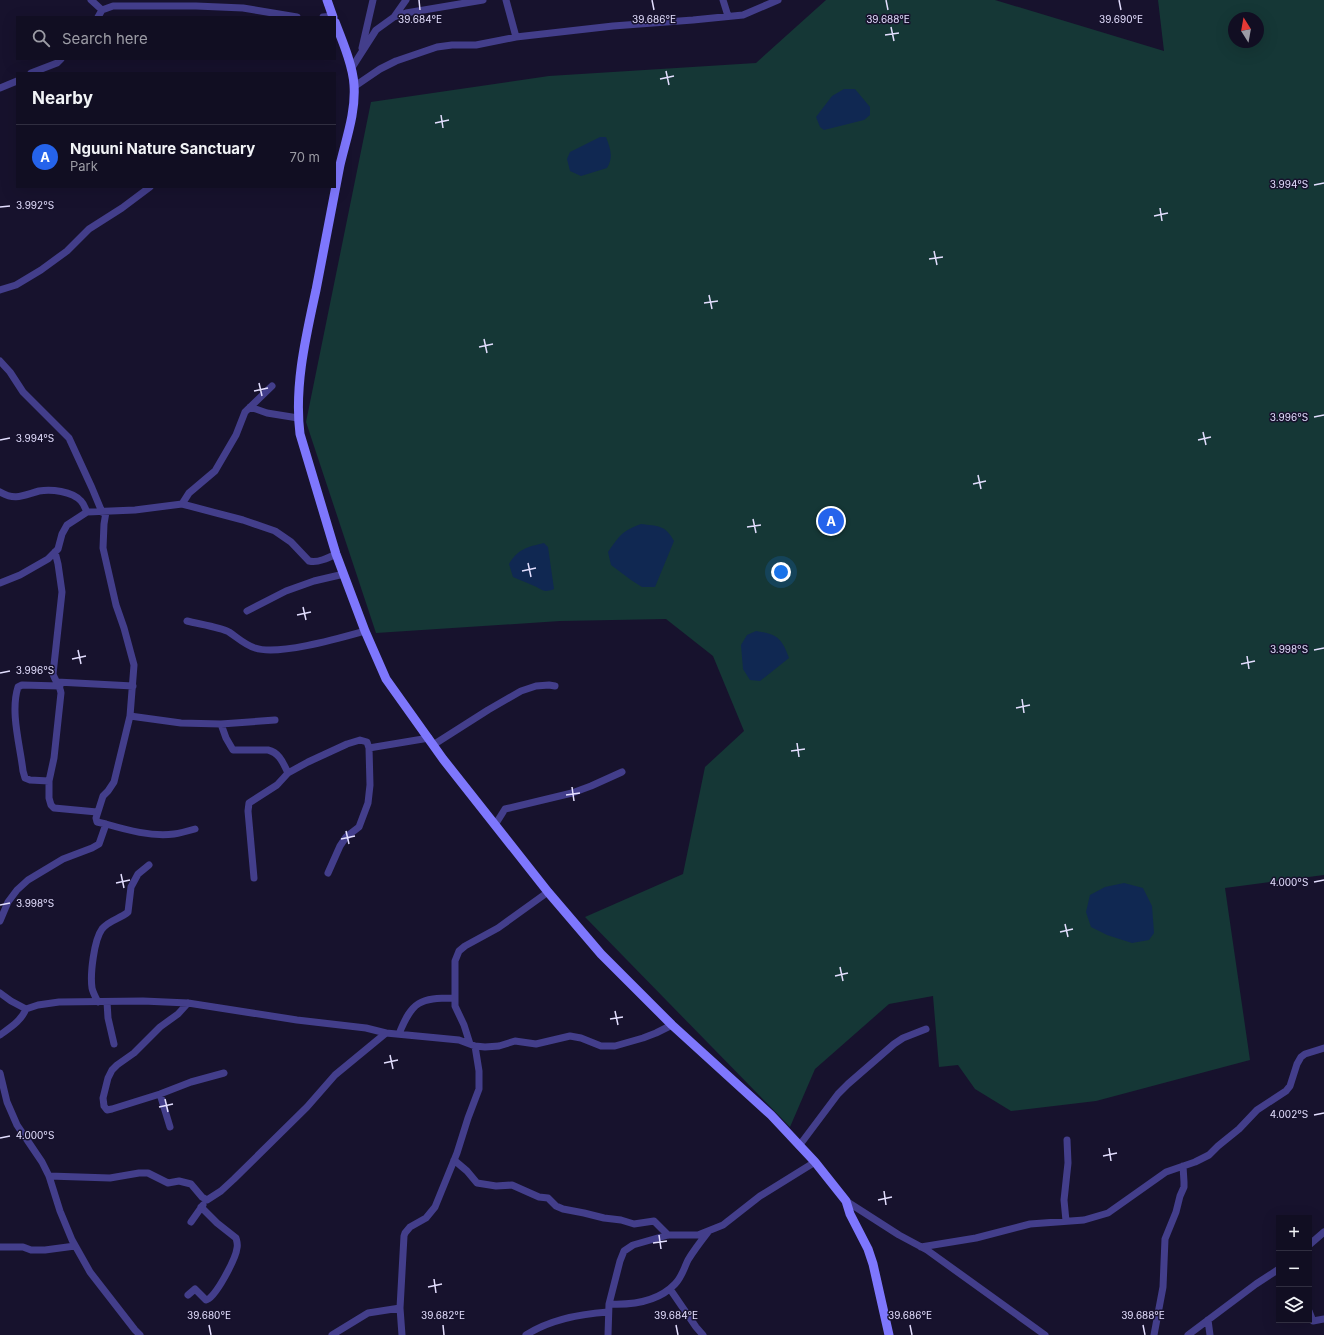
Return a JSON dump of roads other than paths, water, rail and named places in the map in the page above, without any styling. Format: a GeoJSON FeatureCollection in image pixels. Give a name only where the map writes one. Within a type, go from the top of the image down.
{"type":"FeatureCollection","features":[{"type":"Feature","properties":{"kind":"main road"},"geometry":{"type":"LineString","coordinates":[[328,0],[333,16]]}},
{"type":"Feature","properties":{"kind":"main road"},"geometry":{"type":"LineString","coordinates":[[336,24],[355,86],[354,109],[336,176]]}},
{"type":"Feature","properties":{"kind":"main road"},"geometry":{"type":"LineString","coordinates":[[334,188],[306,344],[298,404],[298,418],[300,434],[336,554],[365,631],[386,679],[431,742],[495,825],[548,892],[601,954],[672,1025],[771,1115],[815,1162],[846,1201],[850,1214],[868,1249],[873,1264],[889,1335]]}},
{"type":"Feature","properties":{"kind":"street"},"geometry":{"type":"LineString","coordinates":[[91,0],[102,10]]}},
{"type":"Feature","properties":{"kind":"street"},"geometry":{"type":"LineString","coordinates":[[361,52],[373,0]]}},
{"type":"Feature","properties":{"kind":"street"},"geometry":{"type":"LineString","coordinates":[[394,17],[406,0]]}},
{"type":"Feature","properties":{"kind":"street"},"geometry":{"type":"LineString","coordinates":[[351,69],[376,30],[394,17],[406,13],[483,0]]}},
{"type":"Feature","properties":{"kind":"street"},"geometry":{"type":"LineString","coordinates":[[506,0],[516,37]]}},
{"type":"Feature","properties":{"kind":"street"},"geometry":{"type":"LineString","coordinates":[[723,0],[728,16]]}},
{"type":"Feature","properties":{"kind":"street"},"geometry":{"type":"LineString","coordinates":[[355,86],[380,69],[396,61],[423,51],[452,45],[476,45],[516,37],[613,26],[743,15],[775,1]]}},
{"type":"Feature","properties":{"kind":"street"},"geometry":{"type":"LineString","coordinates":[[99,16],[102,10],[112,6],[196,6],[243,8],[292,16]]}},
{"type":"Feature","properties":{"kind":"street"},"geometry":{"type":"LineString","coordinates":[[34,72],[57,63],[60,60]]}},
{"type":"Feature","properties":{"kind":"street"},"geometry":{"type":"LineString","coordinates":[[0,88],[16,81]]}},
{"type":"Feature","properties":{"kind":"street"},"geometry":{"type":"LineString","coordinates":[[0,290],[16,285],[41,270],[67,251],[90,229],[149,188]]}},
{"type":"Feature","properties":{"kind":"street"},"geometry":{"type":"LineString","coordinates":[[0,361],[10,372],[23,392],[69,438],[104,512],[103,548],[116,605],[134,665],[130,716],[114,782],[103,796],[97,812],[97,822],[140,833],[162,835],[175,834],[195,829]]}},
{"type":"Feature","properties":{"kind":"street"},"geometry":{"type":"LineString","coordinates":[[182,504],[189,493],[215,472],[236,435],[242,417],[250,407],[272,386]]}},
{"type":"Feature","properties":{"kind":"street"},"geometry":{"type":"LineString","coordinates":[[250,407],[267,413],[298,418]]}},
{"type":"Feature","properties":{"kind":"street"},"geometry":{"type":"LineString","coordinates":[[0,492],[10,497],[40,491],[55,491],[76,497],[81,501],[88,512]]}},
{"type":"Feature","properties":{"kind":"street"},"geometry":{"type":"LineString","coordinates":[[0,583],[20,575],[48,559],[58,548],[67,524],[88,512],[156,508],[182,504],[243,520],[275,531],[291,542],[309,562],[319,561],[336,554]]}},
{"type":"Feature","properties":{"kind":"street"},"geometry":{"type":"LineString","coordinates":[[55,552],[62,592],[53,674],[61,693],[57,736],[49,781],[49,798],[51,805],[54,808],[97,812]]}},
{"type":"Feature","properties":{"kind":"street"},"geometry":{"type":"LineString","coordinates":[[247,611],[286,591],[314,581],[344,574]]}},
{"type":"Feature","properties":{"kind":"street"},"geometry":{"type":"LineString","coordinates":[[187,621],[225,630],[246,645],[262,650],[283,649],[314,644],[365,631]]}},
{"type":"Feature","properties":{"kind":"street"},"geometry":{"type":"LineString","coordinates":[[49,781],[30,780],[25,778],[16,725],[16,697],[18,687],[58,684],[133,686]]}},
{"type":"Feature","properties":{"kind":"street"},"geometry":{"type":"LineString","coordinates":[[369,748],[431,742],[521,691],[536,686],[556,686]]}},
{"type":"Feature","properties":{"kind":"street"},"geometry":{"type":"LineString","coordinates":[[130,716],[181,723],[221,724],[276,720]]}},
{"type":"Feature","properties":{"kind":"street"},"geometry":{"type":"LineString","coordinates":[[221,724],[226,738],[233,750],[273,751],[281,758],[288,773]]}},
{"type":"Feature","properties":{"kind":"street"},"geometry":{"type":"LineString","coordinates":[[254,878],[247,808],[249,803],[277,785],[288,773],[346,744],[364,740],[367,742],[369,748],[370,785],[368,803],[360,827],[346,837],[340,846],[328,873]]}},
{"type":"Feature","properties":{"kind":"street"},"geometry":{"type":"LineString","coordinates":[[495,825],[505,809],[572,793],[622,772]]}},
{"type":"Feature","properties":{"kind":"street"},"geometry":{"type":"LineString","coordinates":[[0,921],[8,902],[28,880],[63,859],[99,844],[106,824]]}},
{"type":"Feature","properties":{"kind":"street"},"geometry":{"type":"LineString","coordinates":[[98,1002],[93,993],[92,978],[98,936],[102,929],[110,921],[128,912],[131,887],[138,874],[149,865]]}},
{"type":"Feature","properties":{"kind":"street"},"geometry":{"type":"LineString","coordinates":[[402,1335],[400,1308],[403,1242],[405,1233],[410,1227],[426,1218],[432,1211],[454,1160],[479,1089],[479,1071],[473,1045],[457,1010],[454,998],[454,962],[459,951],[465,946],[498,928],[548,892]]}},
{"type":"Feature","properties":{"kind":"street"},"geometry":{"type":"LineString","coordinates":[[0,993],[26,1009],[38,1005],[59,1002],[188,1003],[296,1020],[366,1028],[386,1033],[459,1040],[473,1045],[493,1047],[515,1041],[536,1044],[570,1036],[576,1036],[601,1046],[615,1046],[643,1038],[672,1025]]}},
{"type":"Feature","properties":{"kind":"street"},"geometry":{"type":"LineString","coordinates":[[399,1034],[405,1019],[421,1001],[428,999],[454,998]]}},
{"type":"Feature","properties":{"kind":"street"},"geometry":{"type":"LineString","coordinates":[[107,1002],[108,1018],[114,1044]]}},
{"type":"Feature","properties":{"kind":"street"},"geometry":{"type":"LineString","coordinates":[[188,1003],[178,1014],[160,1027],[134,1053],[112,1070],[103,1098],[104,1106],[107,1110],[112,1109],[160,1094],[191,1082],[224,1073]]}},
{"type":"Feature","properties":{"kind":"street"},"geometry":{"type":"LineString","coordinates":[[0,1035],[24,1015],[26,1009]]}},
{"type":"Feature","properties":{"kind":"street"},"geometry":{"type":"LineString","coordinates":[[799,1146],[838,1094],[848,1084],[894,1044],[903,1038],[926,1029]]}},
{"type":"Feature","properties":{"kind":"street"},"geometry":{"type":"LineString","coordinates":[[191,1222],[207,1200],[234,1179],[308,1107],[327,1083],[346,1065],[386,1033]]}},
{"type":"Feature","properties":{"kind":"street"},"geometry":{"type":"LineString","coordinates":[[920,1246],[982,1237],[1025,1224],[1090,1219],[1108,1212],[1140,1191],[1159,1176],[1209,1155],[1239,1129],[1257,1110],[1286,1091],[1290,1086],[1301,1056],[1324,1048]]}},
{"type":"Feature","properties":{"kind":"street"},"geometry":{"type":"LineString","coordinates":[[0,1073],[7,1102],[16,1125],[42,1162],[49,1176],[60,1211],[75,1246],[90,1272],[140,1335]]}},
{"type":"Feature","properties":{"kind":"street"},"geometry":{"type":"LineString","coordinates":[[160,1094],[170,1127]]}},
{"type":"Feature","properties":{"kind":"street"},"geometry":{"type":"LineString","coordinates":[[1066,1221],[1064,1200],[1068,1163],[1067,1140]]}},
{"type":"Feature","properties":{"kind":"street"},"geometry":{"type":"LineString","coordinates":[[454,1160],[467,1171],[475,1182],[479,1184],[496,1186],[512,1185],[539,1197],[548,1198],[559,1208],[604,1218],[621,1220],[634,1224],[655,1221],[668,1235]]}},
{"type":"Feature","properties":{"kind":"street"},"geometry":{"type":"LineString","coordinates":[[608,1335],[609,1304],[624,1251],[633,1245],[668,1235],[692,1236],[708,1232],[723,1225],[760,1196],[815,1162]]}},
{"type":"Feature","properties":{"kind":"street"},"geometry":{"type":"LineString","coordinates":[[1154,1335],[1163,1287],[1165,1239],[1184,1187],[1183,1166]]}},
{"type":"Feature","properties":{"kind":"street"},"geometry":{"type":"LineString","coordinates":[[49,1176],[110,1178],[148,1173],[168,1183],[183,1182],[191,1184],[202,1197],[207,1200]]}},
{"type":"Feature","properties":{"kind":"street"},"geometry":{"type":"LineString","coordinates":[[846,1201],[899,1235],[920,1246],[1045,1335]]}},
{"type":"Feature","properties":{"kind":"street"},"geometry":{"type":"LineString","coordinates":[[188,1295],[195,1289],[206,1300],[211,1298],[222,1282],[238,1246],[236,1238],[217,1223],[201,1207]]}},
{"type":"Feature","properties":{"kind":"street"},"geometry":{"type":"LineString","coordinates":[[609,1304],[641,1302],[670,1289],[681,1277],[691,1256],[708,1232]]}},
{"type":"Feature","properties":{"kind":"street"},"geometry":{"type":"LineString","coordinates":[[1312,1242],[1324,1232]]}},
{"type":"Feature","properties":{"kind":"street"},"geometry":{"type":"LineString","coordinates":[[0,1247],[23,1247],[31,1250],[45,1250],[75,1246]]}},
{"type":"Feature","properties":{"kind":"street"},"geometry":{"type":"LineString","coordinates":[[1188,1335],[1276,1271]]}},
{"type":"Feature","properties":{"kind":"street"},"geometry":{"type":"LineString","coordinates":[[670,1289],[696,1327],[704,1335]]}},
{"type":"Feature","properties":{"kind":"street"},"geometry":{"type":"LineString","coordinates":[[332,1335],[368,1313],[400,1308]]}},
{"type":"Feature","properties":{"kind":"street"},"geometry":{"type":"LineString","coordinates":[[526,1335],[537,1328],[572,1317],[588,1313],[608,1312]]}},
{"type":"Feature","properties":{"kind":"street"},"geometry":{"type":"LineString","coordinates":[[1312,1318],[1313,1321],[1324,1319]]}},
{"type":"Feature","properties":{"kind":"street"},"geometry":{"type":"LineString","coordinates":[[1208,1320],[1210,1335]]}},
{"type":"Feature","properties":{"kind":"water"},"geometry":{"type":"Polygon","coordinates":[[[844,89],[855,89],[870,107],[870,115],[864,120],[824,130],[820,127],[816,117],[832,96],[844,89]]]}},
{"type":"Feature","properties":{"kind":"water"},"geometry":{"type":"Polygon","coordinates":[[[600,137],[606,137],[610,149],[611,156],[607,168],[581,176],[570,171],[567,159],[570,152],[600,137]]]}},
{"type":"Feature","properties":{"kind":"water"},"geometry":{"type":"Polygon","coordinates":[[[641,524],[656,526],[664,529],[674,541],[655,587],[642,587],[631,580],[611,565],[608,552],[622,534],[641,524]]]}},
{"type":"Feature","properties":{"kind":"water"},"geometry":{"type":"Polygon","coordinates":[[[544,543],[548,547],[554,589],[547,591],[513,577],[509,564],[516,555],[524,549],[544,543]]]}},
{"type":"Feature","properties":{"kind":"water"},"geometry":{"type":"Polygon","coordinates":[[[756,631],[778,638],[784,646],[789,658],[760,681],[750,680],[743,669],[741,645],[747,635],[756,631]]]}},
{"type":"Feature","properties":{"kind":"water"},"geometry":{"type":"Polygon","coordinates":[[[1124,883],[1143,888],[1152,906],[1154,933],[1149,940],[1132,943],[1107,935],[1091,927],[1086,912],[1090,895],[1105,887],[1124,883]]]}},
{"type":"Feature","properties":{"kind":"place","name":"Nguuni Nature Sanctuary"},"geometry":{"type":"Point","coordinates":[831,521]}}]}
